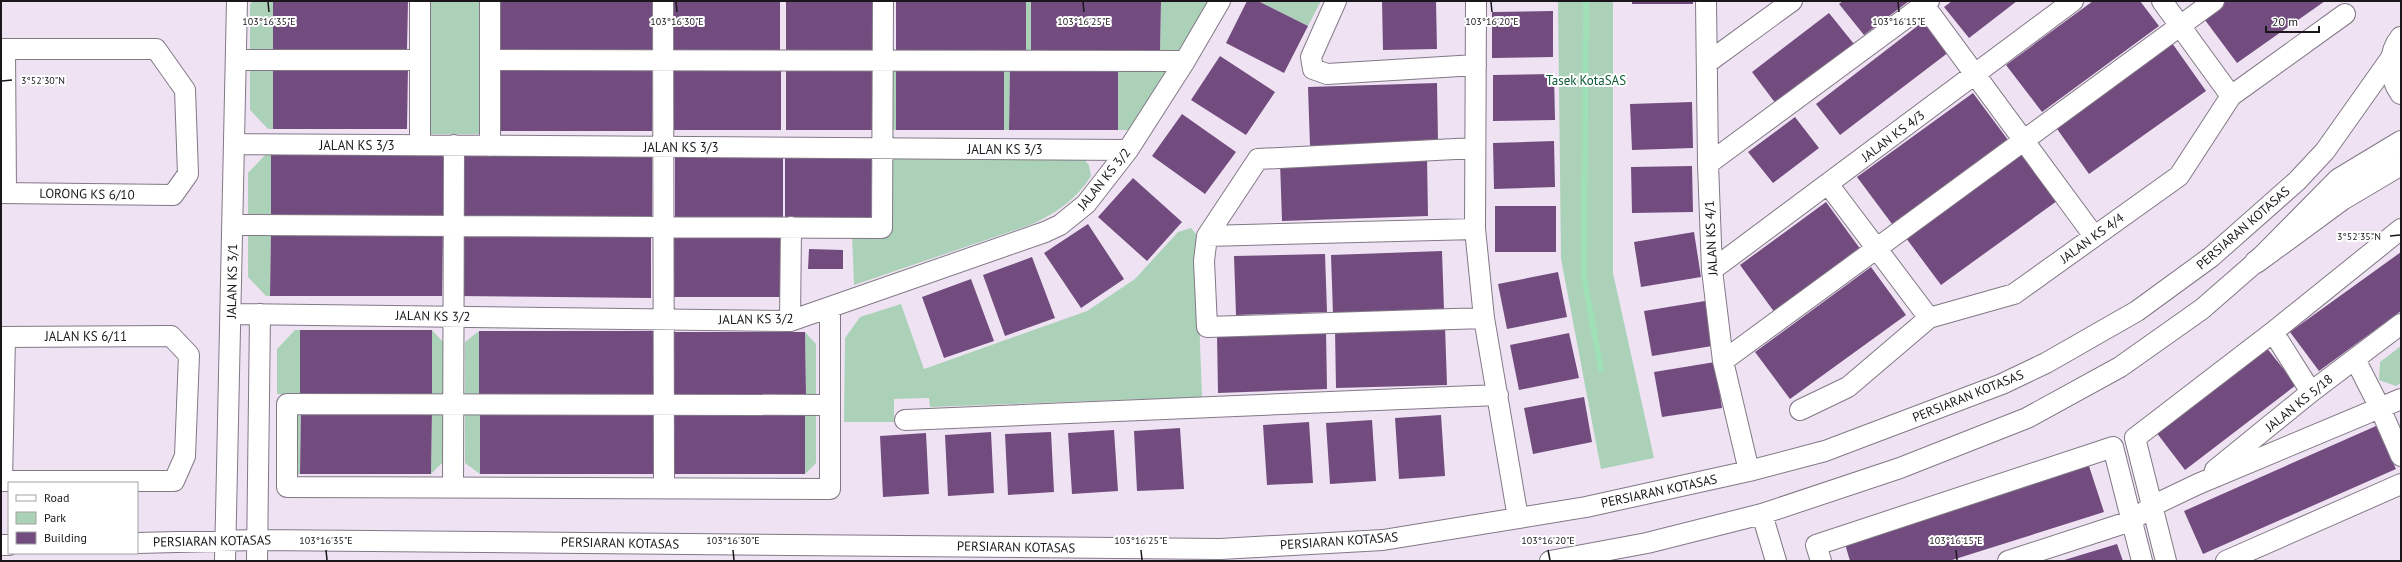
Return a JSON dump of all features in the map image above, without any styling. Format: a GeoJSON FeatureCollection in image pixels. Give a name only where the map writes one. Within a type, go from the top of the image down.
{"type":"FeatureCollection","features":[{"type":"Feature","properties":{"kind":"main road","name":"PERSIARAN KOTASAS"},"geometry":{"type":"LineString","coordinates":[[2397,46],[2392,71],[2396,86],[2401,94]]}},
{"type":"Feature","properties":{"kind":"main road"},"geometry":{"type":"LineString","coordinates":[[2256,262],[2342,199],[2401,164]]}},
{"type":"Feature","properties":{"kind":"street","name":"JALAN KS 3/1"},"geometry":{"type":"LineString","coordinates":[[226,561],[225,540],[232,314],[237,1]]}},
{"type":"Feature","properties":{"kind":"street"},"geometry":{"type":"LineString","coordinates":[[420,1],[420,145]]}},
{"type":"Feature","properties":{"kind":"street"},"geometry":{"type":"LineString","coordinates":[[490,1],[490,146]]}},
{"type":"Feature","properties":{"kind":"street"},"geometry":{"type":"LineString","coordinates":[[663,1],[664,488]]}},
{"type":"Feature","properties":{"kind":"street"},"geometry":{"type":"LineString","coordinates":[[233,225],[882,228],[883,1]]}},
{"type":"Feature","properties":{"kind":"street","name":"JALAN KS 3/2"},"geometry":{"type":"LineString","coordinates":[[232,314],[790,321],[830,309],[1014,244],[1060,225],[1086,204],[1128,150],[1185,62],[1220,1]]}},
{"type":"Feature","properties":{"kind":"street"},"geometry":{"type":"LineString","coordinates":[[1336,1],[1311,57],[1312,69],[1327,74],[1476,65]]}},
{"type":"Feature","properties":{"kind":"street"},"geometry":{"type":"LineString","coordinates":[[1476,1],[1475,229],[1484,318],[1518,518]]}},
{"type":"Feature","properties":{"kind":"street","name":"JALAN KS 4/1"},"geometry":{"type":"LineString","coordinates":[[1706,1],[1708,64],[1708,164],[1712,270],[1723,361],[1749,471]]}},
{"type":"Feature","properties":{"kind":"street"},"geometry":{"type":"LineString","coordinates":[[1708,64],[1792,1]]}},
{"type":"Feature","properties":{"kind":"street","name":"JALAN KS 4/3"},"geometry":{"type":"LineString","coordinates":[[1712,270],[2073,1]]}},
{"type":"Feature","properties":{"kind":"street"},"geometry":{"type":"LineString","coordinates":[[2162,1],[2231,96]]}},
{"type":"Feature","properties":{"kind":"street"},"geometry":{"type":"LineString","coordinates":[[1723,361],[2214,1]]}},
{"type":"Feature","properties":{"kind":"street"},"geometry":{"type":"LineString","coordinates":[[1708,164],[1925,2],[1975,74],[2094,236]]}},
{"type":"Feature","properties":{"kind":"street","name":"JALAN KS 4/4"},"geometry":{"type":"LineString","coordinates":[[1800,410],[1848,387],[1929,318],[2014,294],[2179,176],[2231,96],[2346,14]]}},
{"type":"Feature","properties":{"kind":"street","name":"PERSIARAN KOTASAS"},"geometry":{"type":"LineString","coordinates":[[138,542],[258,540],[1220,549],[1383,540],[1586,507],[1749,471],[1825,451],[2002,384],[2046,364],[2137,311],[2211,257],[2297,181],[2325,150],[2397,46]]}},
{"type":"Feature","properties":{"kind":"street"},"geometry":{"type":"LineString","coordinates":[[3,49],[4,193]]}},
{"type":"Feature","properties":{"kind":"street","name":"LORONG KS 6/10"},"geometry":{"type":"LineString","coordinates":[[3,49],[156,49],[184,90],[188,174],[173,195],[4,193]]}},
{"type":"Feature","properties":{"kind":"street"},"geometry":{"type":"LineString","coordinates":[[236,60],[420,60]]}},
{"type":"Feature","properties":{"kind":"street"},"geometry":{"type":"LineString","coordinates":[[491,60],[1185,62]]}},
{"type":"Feature","properties":{"kind":"street"},"geometry":{"type":"LineString","coordinates":[[1550,561],[1647,543],[1762,514],[1900,468],[2027,418],[2120,367],[2202,309],[2256,262],[2338,179],[2401,141]]}},
{"type":"Feature","properties":{"kind":"street","name":"JALAN KS 3/3"},"geometry":{"type":"LineString","coordinates":[[234,144],[1128,150]]}},
{"type":"Feature","properties":{"kind":"street"},"geometry":{"type":"LineString","coordinates":[[453,488],[452,316],[454,145]]}},
{"type":"Feature","properties":{"kind":"street"},"geometry":{"type":"LineString","coordinates":[[1475,148],[1258,159],[1207,236],[1204,261],[1207,327],[1484,318]]}},
{"type":"Feature","properties":{"kind":"street"},"geometry":{"type":"LineString","coordinates":[[1828,184],[1929,318]]}},
{"type":"Feature","properties":{"kind":"street"},"geometry":{"type":"LineString","coordinates":[[790,321],[791,227]]}},
{"type":"Feature","properties":{"kind":"street"},"geometry":{"type":"LineString","coordinates":[[1207,236],[1475,229]]}},
{"type":"Feature","properties":{"kind":"street"},"geometry":{"type":"LineString","coordinates":[[2166,561],[2154,505],[2135,438],[2273,332],[2401,229]]}},
{"type":"Feature","properties":{"kind":"street"},"geometry":{"type":"LineString","coordinates":[[830,309],[830,405],[830,489],[287,487],[287,404],[830,405]]}},
{"type":"Feature","properties":{"kind":"street"},"geometry":{"type":"LineString","coordinates":[[257,561],[260,314]]}},
{"type":"Feature","properties":{"kind":"street","name":"JALAN KS 5/18"},"geometry":{"type":"LineString","coordinates":[[2198,484],[2312,392],[2401,324]]}},
{"type":"Feature","properties":{"kind":"street"},"geometry":{"type":"LineString","coordinates":[[2273,332],[2312,392]]}},
{"type":"Feature","properties":{"kind":"street","name":"JALAN KS 6/11"},"geometry":{"type":"LineString","coordinates":[[1,481],[174,481],[185,456],[189,355],[171,336],[3,337]]}},
{"type":"Feature","properties":{"kind":"street"},"geometry":{"type":"LineString","coordinates":[[1,481],[3,337]]}},
{"type":"Feature","properties":{"kind":"street"},"geometry":{"type":"LineString","coordinates":[[2355,359],[2380,408],[2401,456]]}},
{"type":"Feature","properties":{"kind":"street"},"geometry":{"type":"LineString","coordinates":[[905,420],[1498,395]]}},
{"type":"Feature","properties":{"kind":"street","name":"JALAN KS 5/18"},"geometry":{"type":"LineString","coordinates":[[2008,561],[2131,521],[2154,505],[2198,484],[2401,399]]}},
{"type":"Feature","properties":{"kind":"street"},"geometry":{"type":"LineString","coordinates":[[1821,561],[1816,545],[2113,447],[2142,561]]}},
{"type":"Feature","properties":{"kind":"street"},"geometry":{"type":"LineString","coordinates":[[2226,561],[2401,484]]}},
{"type":"Feature","properties":{"kind":"street"},"geometry":{"type":"LineString","coordinates":[[1762,514],[1776,561]]}},
{"type":"Feature","properties":{"kind":"green space"},"geometry":{"type":"Polygon","coordinates":[[[253,1],[273,1],[273,49],[250,49],[250,4],[253,1]]]}},
{"type":"Feature","properties":{"kind":"green space"},"geometry":{"type":"Polygon","coordinates":[[[428,1],[484,1],[483,134],[426,134],[428,1]]]}},
{"type":"Feature","properties":{"kind":"green space"},"geometry":{"type":"Polygon","coordinates":[[[1026,1],[1031,1],[1031,52],[1026,52],[1026,1]]]}},
{"type":"Feature","properties":{"kind":"green space"},"geometry":{"type":"Polygon","coordinates":[[[1161,1],[1212,1],[1180,52],[1160,52],[1161,1]]]}},
{"type":"Feature","properties":{"kind":"green space"},"geometry":{"type":"Polygon","coordinates":[[[1258,1],[1321,1],[1308,26],[1258,1]]]}},
{"type":"Feature","properties":{"kind":"green space","name":"Tasek KotaSAS"},"geometry":{"type":"Polygon","coordinates":[[[1558,1],[1613,1],[1613,273],[1654,458],[1601,469],[1561,259],[1558,1]]]}},
{"type":"Feature","properties":{"kind":"green space"},"geometry":{"type":"Polygon","coordinates":[[[250,65],[273,65],[273,129],[268,129],[250,110],[250,65]]]}},
{"type":"Feature","properties":{"kind":"green space"},"geometry":{"type":"Polygon","coordinates":[[[891,66],[896,66],[896,130],[891,130],[891,66]]]}},
{"type":"Feature","properties":{"kind":"green space"},"geometry":{"type":"Polygon","coordinates":[[[1004,66],[1010,66],[1009,130],[1004,130],[1004,66]]]}},
{"type":"Feature","properties":{"kind":"green space"},"geometry":{"type":"Polygon","coordinates":[[[1118,66],[1162,67],[1166,73],[1129,130],[1118,130],[1118,66]]]}},
{"type":"Feature","properties":{"kind":"green space"},"geometry":{"type":"Polygon","coordinates":[[[266,154],[271,154],[271,219],[248,218],[248,173],[266,154]]]}},
{"type":"Feature","properties":{"kind":"green space"},"geometry":{"type":"Polygon","coordinates":[[[891,155],[1083,158],[1089,165],[1091,176],[1079,192],[1065,205],[1057,211],[1030,225],[854,285],[852,235],[891,235],[891,155]]]}},
{"type":"Feature","properties":{"kind":"green space"},"geometry":{"type":"Polygon","coordinates":[[[1191,228],[1196,234],[1202,397],[930,407],[929,398],[894,399],[894,422],[844,422],[845,338],[860,317],[901,304],[924,369],[1087,311],[1135,279],[1178,232],[1191,228]]]}},
{"type":"Feature","properties":{"kind":"green space"},"geometry":{"type":"Polygon","coordinates":[[[271,231],[270,296],[266,296],[248,277],[248,232],[271,231]]]}},
{"type":"Feature","properties":{"kind":"green space"},"geometry":{"type":"Polygon","coordinates":[[[295,330],[300,330],[300,395],[277,394],[277,349],[295,330]]]}},
{"type":"Feature","properties":{"kind":"green space"},"geometry":{"type":"Polygon","coordinates":[[[432,330],[443,342],[443,394],[432,394],[432,330]]]}},
{"type":"Feature","properties":{"kind":"green space"},"geometry":{"type":"Polygon","coordinates":[[[479,331],[479,395],[465,395],[465,342],[479,331]]]}},
{"type":"Feature","properties":{"kind":"green space"},"geometry":{"type":"Polygon","coordinates":[[[805,332],[816,344],[816,396],[806,396],[805,332]]]}},
{"type":"Feature","properties":{"kind":"green space"},"geometry":{"type":"Polygon","coordinates":[[[2401,346],[2401,383],[2396,386],[2379,380],[2380,362],[2401,346]]]}},
{"type":"Feature","properties":{"kind":"green space"},"geometry":{"type":"Polygon","coordinates":[[[295,409],[301,409],[300,474],[295,474],[295,409]]]}},
{"type":"Feature","properties":{"kind":"green space"},"geometry":{"type":"Polygon","coordinates":[[[432,410],[443,410],[443,462],[431,474],[432,410]]]}},
{"type":"Feature","properties":{"kind":"green space"},"geometry":{"type":"Polygon","coordinates":[[[465,410],[480,410],[480,474],[465,463],[465,410]]]}},
{"type":"Feature","properties":{"kind":"green space"},"geometry":{"type":"Polygon","coordinates":[[[805,410],[816,410],[816,463],[805,474],[805,410]]]}},
{"type":"Feature","properties":{"kind":"building"},"geometry":{"type":"Polygon","coordinates":[[[273,1],[408,1],[407,50],[273,49],[273,1]]]}},
{"type":"Feature","properties":{"kind":"building"},"geometry":{"type":"Polygon","coordinates":[[[501,1],[652,1],[652,52],[501,51],[501,1]]]}},
{"type":"Feature","properties":{"kind":"building"},"geometry":{"type":"Polygon","coordinates":[[[672,1],[780,1],[780,51],[672,50],[672,1]]]}},
{"type":"Feature","properties":{"kind":"building"},"geometry":{"type":"Polygon","coordinates":[[[786,1],[873,1],[873,51],[786,51],[786,1]]]}},
{"type":"Feature","properties":{"kind":"building"},"geometry":{"type":"Polygon","coordinates":[[[896,1],[1026,1],[1026,52],[896,52],[896,1]]]}},
{"type":"Feature","properties":{"kind":"building"},"geometry":{"type":"Polygon","coordinates":[[[1031,1],[1161,1],[1160,52],[1031,52],[1031,1]]]}},
{"type":"Feature","properties":{"kind":"building"},"geometry":{"type":"Polygon","coordinates":[[[1247,1],[1258,1],[1308,26],[1284,73],[1226,43],[1247,1]]]}},
{"type":"Feature","properties":{"kind":"building"},"geometry":{"type":"Polygon","coordinates":[[[1382,1],[1436,1],[1437,49],[1383,50],[1382,1]]]}},
{"type":"Feature","properties":{"kind":"building"},"geometry":{"type":"Polygon","coordinates":[[[1632,1],[1693,1],[1693,4],[1632,4],[1632,1]]]}},
{"type":"Feature","properties":{"kind":"building"},"geometry":{"type":"Polygon","coordinates":[[[1843,1],[1909,1],[1864,35],[1839,4],[1843,1]]]}},
{"type":"Feature","properties":{"kind":"building"},"geometry":{"type":"Polygon","coordinates":[[[1952,1],[2017,1],[1969,38],[1944,7],[1952,1]]]}},
{"type":"Feature","properties":{"kind":"building"},"geometry":{"type":"Polygon","coordinates":[[[2093,1],[2140,1],[2159,26],[2042,112],[2006,65],[2093,1]]]}},
{"type":"Feature","properties":{"kind":"building"},"geometry":{"type":"Polygon","coordinates":[[[2223,1],[2325,1],[2237,63],[2202,16],[2223,1]]]}},
{"type":"Feature","properties":{"kind":"building"},"geometry":{"type":"Polygon","coordinates":[[[1553,11],[1553,57],[1492,58],[1492,12],[1553,11]]]}},
{"type":"Feature","properties":{"kind":"building"},"geometry":{"type":"Polygon","coordinates":[[[1829,13],[1854,44],[1776,104],[1752,72],[1829,13]]]}},
{"type":"Feature","properties":{"kind":"building"},"geometry":{"type":"Polygon","coordinates":[[[1924,21],[1949,52],[1840,135],[1816,104],[1924,21]]]}},
{"type":"Feature","properties":{"kind":"building"},"geometry":{"type":"Polygon","coordinates":[[[2172,43],[2206,91],[2089,174],[2055,126],[2172,43]]]}},
{"type":"Feature","properties":{"kind":"building"},"geometry":{"type":"Polygon","coordinates":[[[1220,56],[1275,92],[1246,135],[1191,100],[1220,56]]]}},
{"type":"Feature","properties":{"kind":"building"},"geometry":{"type":"Polygon","coordinates":[[[273,65],[408,65],[407,129],[273,129],[273,65]]]}},
{"type":"Feature","properties":{"kind":"building"},"geometry":{"type":"Polygon","coordinates":[[[501,66],[652,67],[652,131],[501,131],[501,66]]]}},
{"type":"Feature","properties":{"kind":"building"},"geometry":{"type":"Polygon","coordinates":[[[673,66],[781,66],[781,130],[673,130],[673,66]]]}},
{"type":"Feature","properties":{"kind":"building"},"geometry":{"type":"Polygon","coordinates":[[[786,66],[873,66],[873,130],[786,130],[786,66]]]}},
{"type":"Feature","properties":{"kind":"building"},"geometry":{"type":"Polygon","coordinates":[[[896,66],[1004,66],[1004,130],[896,130],[896,66]]]}},
{"type":"Feature","properties":{"kind":"building"},"geometry":{"type":"Polygon","coordinates":[[[1010,66],[1118,66],[1118,130],[1009,130],[1010,66]]]}},
{"type":"Feature","properties":{"kind":"building"},"geometry":{"type":"Polygon","coordinates":[[[1554,74],[1555,120],[1493,121],[1493,75],[1554,74]]]}},
{"type":"Feature","properties":{"kind":"building"},"geometry":{"type":"Polygon","coordinates":[[[1437,83],[1438,141],[1310,146],[1308,87],[1437,83]]]}},
{"type":"Feature","properties":{"kind":"building"},"geometry":{"type":"Polygon","coordinates":[[[1973,93],[2008,140],[1892,224],[1857,177],[1973,93]]]}},
{"type":"Feature","properties":{"kind":"building"},"geometry":{"type":"Polygon","coordinates":[[[1692,102],[1693,148],[1632,150],[1630,104],[1692,102]]]}},
{"type":"Feature","properties":{"kind":"building"},"geometry":{"type":"Polygon","coordinates":[[[1182,114],[1236,152],[1205,194],[1152,156],[1182,114]]]}},
{"type":"Feature","properties":{"kind":"building"},"geometry":{"type":"Polygon","coordinates":[[[1795,117],[1819,148],[1773,183],[1748,152],[1795,117]]]}},
{"type":"Feature","properties":{"kind":"building"},"geometry":{"type":"Polygon","coordinates":[[[1554,141],[1555,187],[1494,189],[1493,143],[1554,141]]]}},
{"type":"Feature","properties":{"kind":"building"},"geometry":{"type":"Polygon","coordinates":[[[271,154],[443,155],[443,219],[271,219],[271,154]]]}},
{"type":"Feature","properties":{"kind":"building"},"geometry":{"type":"Polygon","coordinates":[[[460,154],[652,155],[652,219],[460,218],[460,154]]]}},
{"type":"Feature","properties":{"kind":"building"},"geometry":{"type":"Polygon","coordinates":[[[675,154],[783,155],[783,219],[675,219],[675,154]]]}},
{"type":"Feature","properties":{"kind":"building"},"geometry":{"type":"Polygon","coordinates":[[[2022,154],[2057,201],[1941,285],[1906,238],[2022,154]]]}},
{"type":"Feature","properties":{"kind":"building"},"geometry":{"type":"Polygon","coordinates":[[[785,155],[872,155],[871,219],[785,219],[785,155]]]}},
{"type":"Feature","properties":{"kind":"building"},"geometry":{"type":"Polygon","coordinates":[[[1427,157],[1428,216],[1282,221],[1280,162],[1427,157]]]}},
{"type":"Feature","properties":{"kind":"building"},"geometry":{"type":"Polygon","coordinates":[[[1692,166],[1693,212],[1632,213],[1631,167],[1692,166]]]}},
{"type":"Feature","properties":{"kind":"building"},"geometry":{"type":"Polygon","coordinates":[[[1133,178],[1182,222],[1147,261],[1098,217],[1133,178]]]}},
{"type":"Feature","properties":{"kind":"building"},"geometry":{"type":"Polygon","coordinates":[[[1826,202],[1861,250],[1775,313],[1740,265],[1826,202]]]}},
{"type":"Feature","properties":{"kind":"building"},"geometry":{"type":"Polygon","coordinates":[[[1495,206],[1556,206],[1556,252],[1495,252],[1495,206]]]}},
{"type":"Feature","properties":{"kind":"building"},"geometry":{"type":"Polygon","coordinates":[[[1088,224],[1124,279],[1081,308],[1044,253],[1088,224]]]}},
{"type":"Feature","properties":{"kind":"building"},"geometry":{"type":"Polygon","coordinates":[[[271,231],[443,232],[442,296],[270,296],[271,231]]]}},
{"type":"Feature","properties":{"kind":"building"},"geometry":{"type":"Polygon","coordinates":[[[459,232],[651,233],[651,298],[459,296],[459,232]]]}},
{"type":"Feature","properties":{"kind":"building"},"geometry":{"type":"Polygon","coordinates":[[[1694,232],[1701,277],[1641,287],[1634,242],[1694,232]]]}},
{"type":"Feature","properties":{"kind":"building"},"geometry":{"type":"Polygon","coordinates":[[[674,233],[784,233],[784,297],[674,297],[674,233]]]}},
{"type":"Feature","properties":{"kind":"building"},"geometry":{"type":"Polygon","coordinates":[[[809,249],[843,250],[843,269],[808,269],[809,249]]]}},
{"type":"Feature","properties":{"kind":"building"},"geometry":{"type":"Polygon","coordinates":[[[1442,251],[1444,310],[1333,314],[1331,255],[1442,251]]]}},
{"type":"Feature","properties":{"kind":"building"},"geometry":{"type":"Polygon","coordinates":[[[2401,252],[2401,311],[2319,371],[2290,332],[2401,252]]]}},
{"type":"Feature","properties":{"kind":"building"},"geometry":{"type":"Polygon","coordinates":[[[1325,254],[1327,312],[1236,315],[1234,256],[1325,254]]]}},
{"type":"Feature","properties":{"kind":"building"},"geometry":{"type":"Polygon","coordinates":[[[1032,257],[1055,318],[1005,336],[983,275],[1032,257]]]}},
{"type":"Feature","properties":{"kind":"building"},"geometry":{"type":"Polygon","coordinates":[[[1871,267],[1906,315],[1790,399],[1755,352],[1871,267]]]}},
{"type":"Feature","properties":{"kind":"building"},"geometry":{"type":"Polygon","coordinates":[[[1558,272],[1567,317],[1507,329],[1498,284],[1558,272]]]}},
{"type":"Feature","properties":{"kind":"building"},"geometry":{"type":"Polygon","coordinates":[[[971,279],[994,341],[944,358],[922,297],[971,279]]]}},
{"type":"Feature","properties":{"kind":"building"},"geometry":{"type":"Polygon","coordinates":[[[1705,301],[1712,346],[1652,356],[1644,311],[1705,301]]]}},
{"type":"Feature","properties":{"kind":"building"},"geometry":{"type":"Polygon","coordinates":[[[1445,326],[1447,385],[1336,388],[1335,329],[1445,326]]]}},
{"type":"Feature","properties":{"kind":"building"},"geometry":{"type":"Polygon","coordinates":[[[300,330],[432,330],[432,394],[300,395],[300,330]]]}},
{"type":"Feature","properties":{"kind":"building"},"geometry":{"type":"Polygon","coordinates":[[[1326,330],[1327,389],[1218,393],[1217,334],[1326,330]]]}},
{"type":"Feature","properties":{"kind":"building"},"geometry":{"type":"Polygon","coordinates":[[[479,331],[654,331],[654,396],[479,395],[479,331]]]}},
{"type":"Feature","properties":{"kind":"building"},"geometry":{"type":"Polygon","coordinates":[[[674,332],[805,332],[806,396],[674,396],[674,332]]]}},
{"type":"Feature","properties":{"kind":"building"},"geometry":{"type":"Polygon","coordinates":[[[1569,333],[1579,378],[1519,390],[1510,345],[1569,333]]]}},
{"type":"Feature","properties":{"kind":"building"},"geometry":{"type":"Polygon","coordinates":[[[2266,347],[2296,385],[2185,470],[2156,432],[2266,347]]]}},
{"type":"Feature","properties":{"kind":"building"},"geometry":{"type":"Polygon","coordinates":[[[1715,362],[1722,408],[1662,417],[1654,372],[1715,362]]]}},
{"type":"Feature","properties":{"kind":"building"},"geometry":{"type":"Polygon","coordinates":[[[1584,397],[1592,442],[1533,454],[1524,408],[1584,397]]]}},
{"type":"Feature","properties":{"kind":"building"},"geometry":{"type":"Polygon","coordinates":[[[301,409],[432,410],[431,474],[300,474],[301,409]]]}},
{"type":"Feature","properties":{"kind":"building"},"geometry":{"type":"Polygon","coordinates":[[[480,410],[655,410],[654,474],[480,474],[480,410]]]}},
{"type":"Feature","properties":{"kind":"building"},"geometry":{"type":"Polygon","coordinates":[[[674,410],[805,410],[805,474],[674,474],[674,410]]]}},
{"type":"Feature","properties":{"kind":"building"},"geometry":{"type":"Polygon","coordinates":[[[1441,415],[1445,476],[1399,479],[1395,418],[1441,415]]]}},
{"type":"Feature","properties":{"kind":"building"},"geometry":{"type":"Polygon","coordinates":[[[1372,420],[1376,481],[1330,484],[1326,423],[1372,420]]]}},
{"type":"Feature","properties":{"kind":"building"},"geometry":{"type":"Polygon","coordinates":[[[1309,422],[1313,483],[1267,485],[1263,425],[1309,422]]]}},
{"type":"Feature","properties":{"kind":"building"},"geometry":{"type":"Polygon","coordinates":[[[2376,426],[2396,469],[2203,554],[2184,511],[2376,426]]]}},
{"type":"Feature","properties":{"kind":"building"},"geometry":{"type":"Polygon","coordinates":[[[1180,428],[1184,489],[1137,491],[1134,431],[1180,428]]]}},
{"type":"Feature","properties":{"kind":"building"},"geometry":{"type":"Polygon","coordinates":[[[1114,430],[1118,491],[1072,494],[1068,433],[1114,430]]]}},
{"type":"Feature","properties":{"kind":"building"},"geometry":{"type":"Polygon","coordinates":[[[991,432],[994,493],[948,496],[945,435],[991,432]]]}},
{"type":"Feature","properties":{"kind":"building"},"geometry":{"type":"Polygon","coordinates":[[[1051,432],[1054,492],[1008,495],[1005,434],[1051,432]]]}},
{"type":"Feature","properties":{"kind":"building"},"geometry":{"type":"Polygon","coordinates":[[[926,433],[929,494],[883,497],[880,436],[926,433]]]}},
{"type":"Feature","properties":{"kind":"building"},"geometry":{"type":"Polygon","coordinates":[[[2089,466],[2104,512],[1949,561],[1850,561],[1845,544],[2089,466]]]}},
{"type":"Feature","properties":{"kind":"building"},"geometry":{"type":"Polygon","coordinates":[[[2117,544],[2123,561],[2061,561],[2117,544]]]}},
{"type":"Feature","properties":{"kind":"waterway"},"geometry":{"type":"LineString","coordinates":[[1586,1],[1584,277],[1601,369]]}}]}
